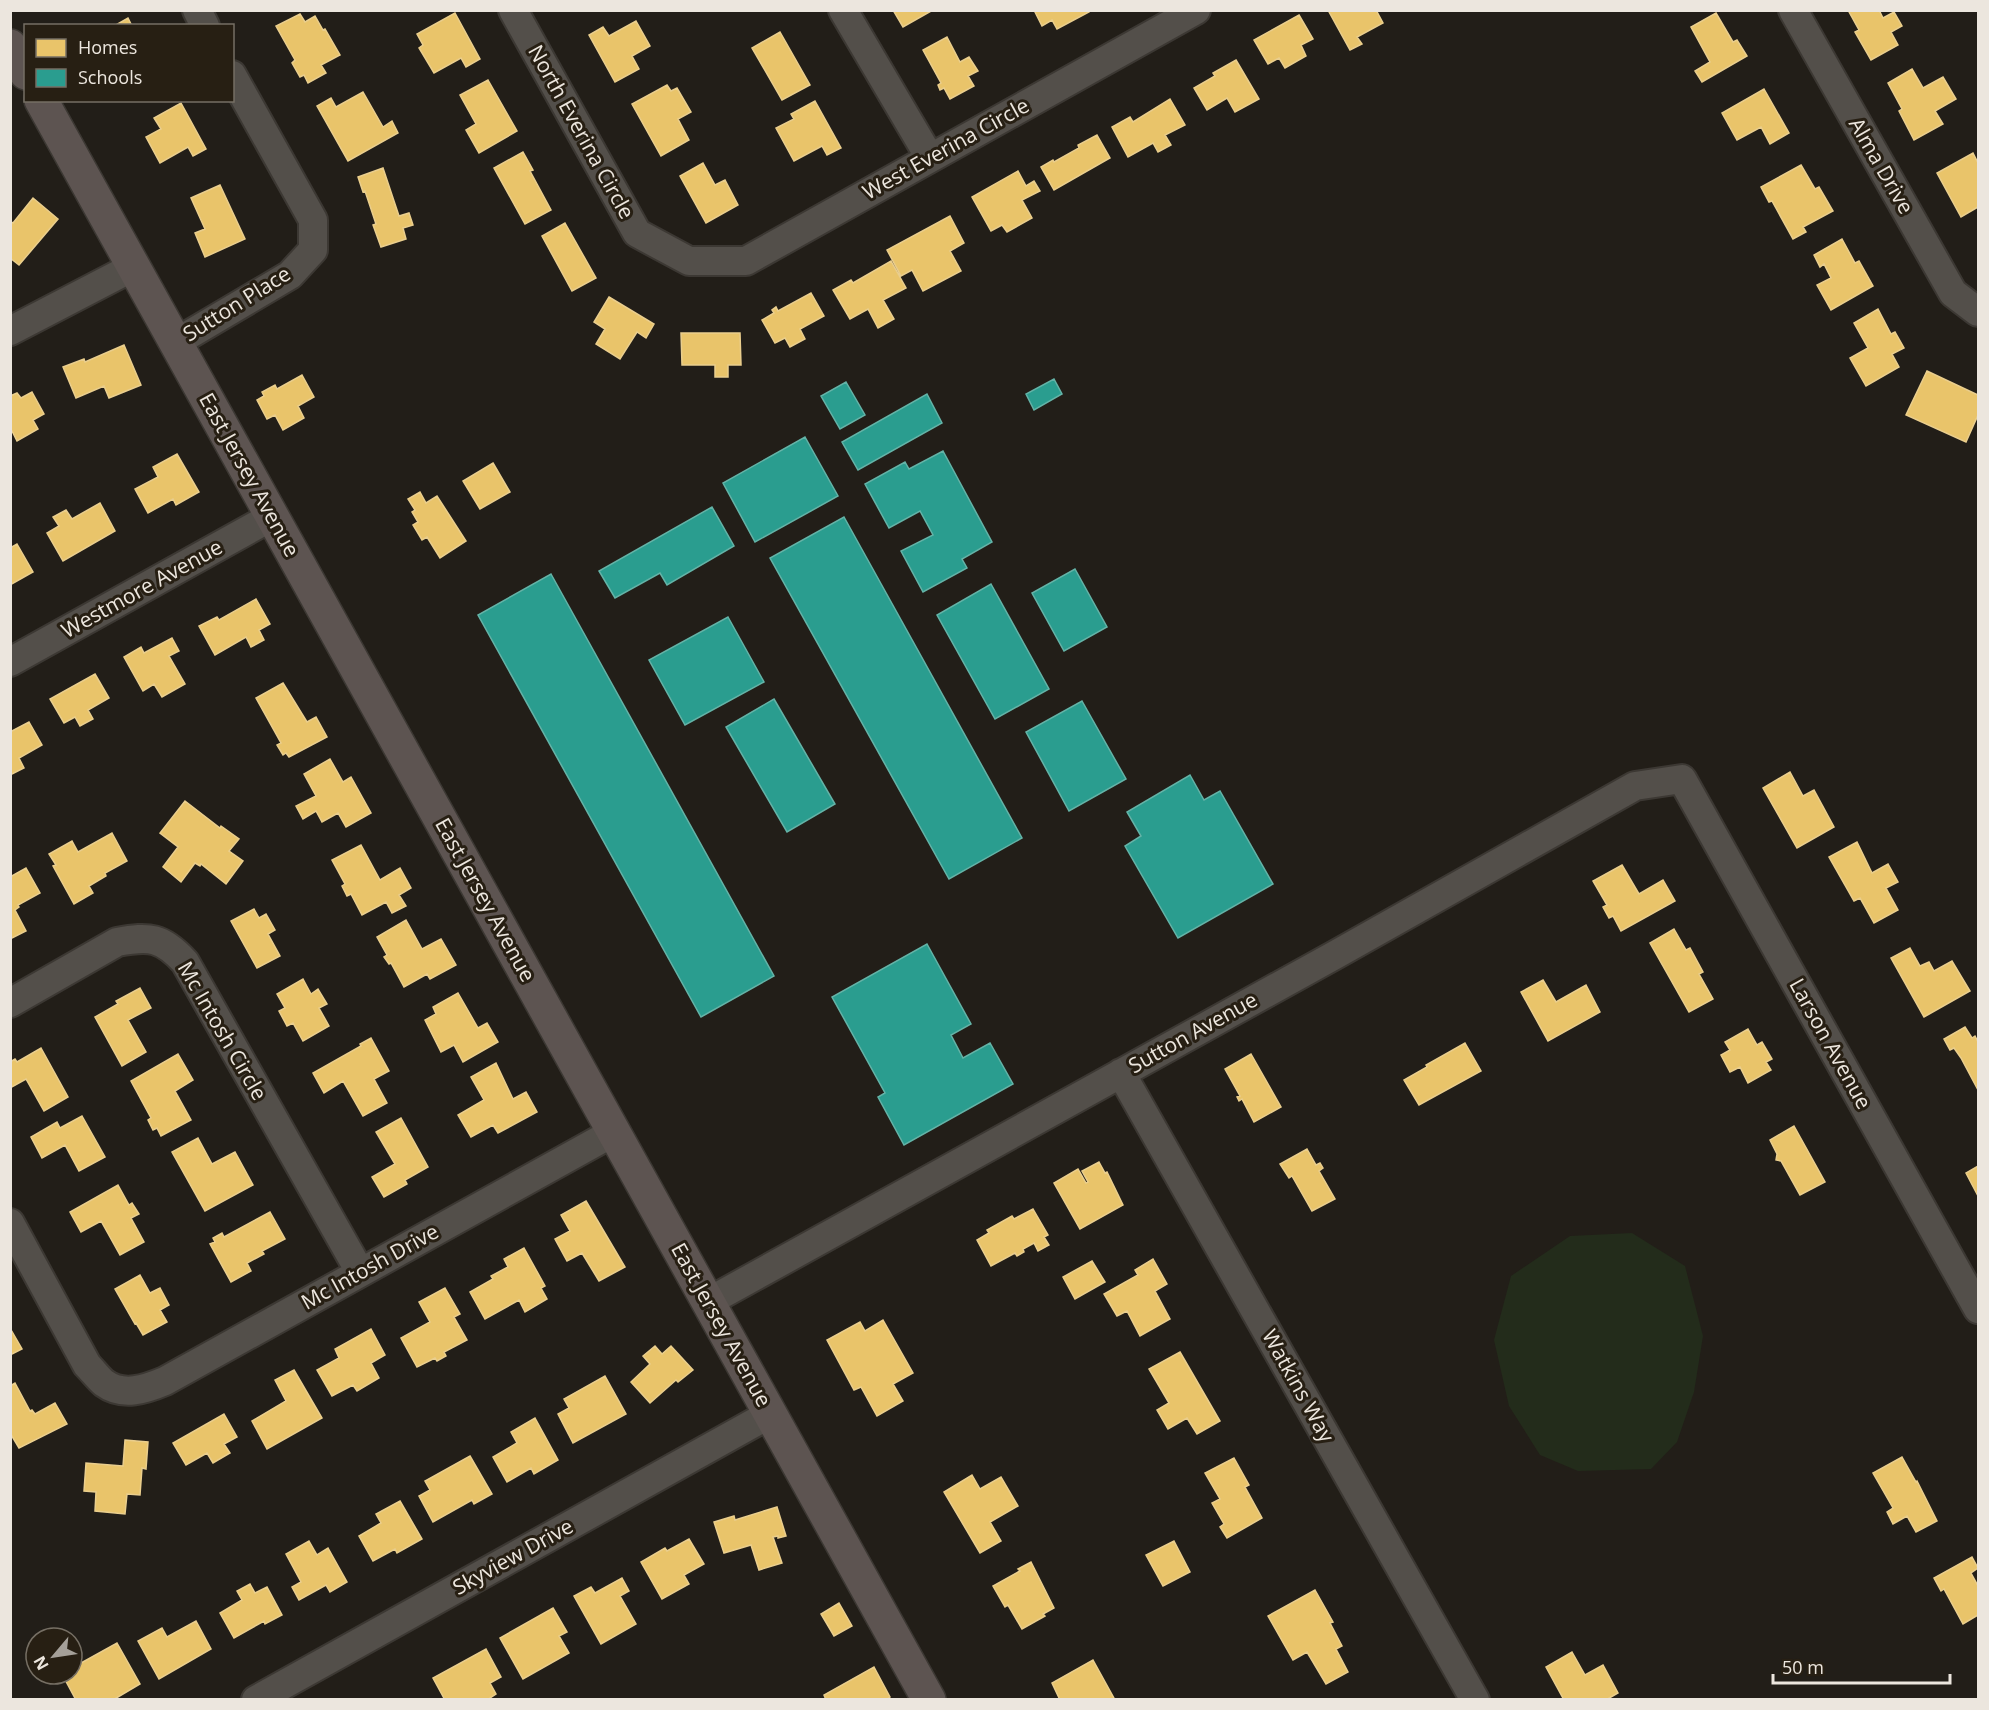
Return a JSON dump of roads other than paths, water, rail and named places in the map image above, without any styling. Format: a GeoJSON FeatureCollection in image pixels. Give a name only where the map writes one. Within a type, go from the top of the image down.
{"type":"FeatureCollection","features":[{"type":"Feature","properties":{"kind":"street"},"geometry":{"type":"LineString","coordinates":[[197,10],[204,24]]}},
{"type":"Feature","properties":{"kind":"street","name":"North Everina Circle"},"geometry":{"type":"LineString","coordinates":[[513,10],[637,233],[689,261]]}},
{"type":"Feature","properties":{"kind":"street"},"geometry":{"type":"LineString","coordinates":[[843,10],[930,158]]}},
{"type":"Feature","properties":{"kind":"street","name":"West Everina Circle"},"geometry":{"type":"LineString","coordinates":[[689,261],[746,261],[930,158],[1162,19],[1196,10]]}},
{"type":"Feature","properties":{"kind":"street","name":"Alma Drive"},"geometry":{"type":"LineString","coordinates":[[1793,10],[1953,292],[1978,312]]}},
{"type":"Feature","properties":{"kind":"street"},"geometry":{"type":"LineString","coordinates":[[10,45],[24,70]]}},
{"type":"Feature","properties":{"kind":"street","name":"Sutton Place"},"geometry":{"type":"LineString","coordinates":[[175,343],[290,275],[313,250],[313,220],[234,79]]}},
{"type":"Feature","properties":{"kind":"street","name":"East Jersey Avenue"},"geometry":{"type":"LineString","coordinates":[[42,102],[929,1700]]}},
{"type":"Feature","properties":{"kind":"street"},"geometry":{"type":"LineString","coordinates":[[10,331],[133,267]]}},
{"type":"Feature","properties":{"kind":"street","name":"Westmore Avenue"},"geometry":{"type":"LineString","coordinates":[[10,662],[273,516]]}},
{"type":"Feature","properties":{"kind":"street","name":"Sutton Avenue"},"geometry":{"type":"LineString","coordinates":[[708,1302],[1635,786],[1682,779]]}},
{"type":"Feature","properties":{"kind":"street","name":"Larson Avenue"},"geometry":{"type":"LineString","coordinates":[[1682,779],[1978,1309]]}},
{"type":"Feature","properties":{"kind":"street","name":"Mc Intosh Circle"},"geometry":{"type":"LineString","coordinates":[[10,1003],[117,942],[137,938],[156,940],[171,947],[185,962],[360,1272]]}},
{"type":"Feature","properties":{"kind":"street","name":"Watkins Way"},"geometry":{"type":"LineString","coordinates":[[1121,1073],[1475,1700]]}},
{"type":"Feature","properties":{"kind":"street","name":"Mc Intosh Drive"},"geometry":{"type":"LineString","coordinates":[[10,1223],[87,1365],[105,1384],[123,1390],[143,1390],[165,1382],[614,1132]]}},
{"type":"Feature","properties":{"kind":"street","name":"Skyview Drive"},"geometry":{"type":"LineString","coordinates":[[256,1700],[770,1414]]}}]}
